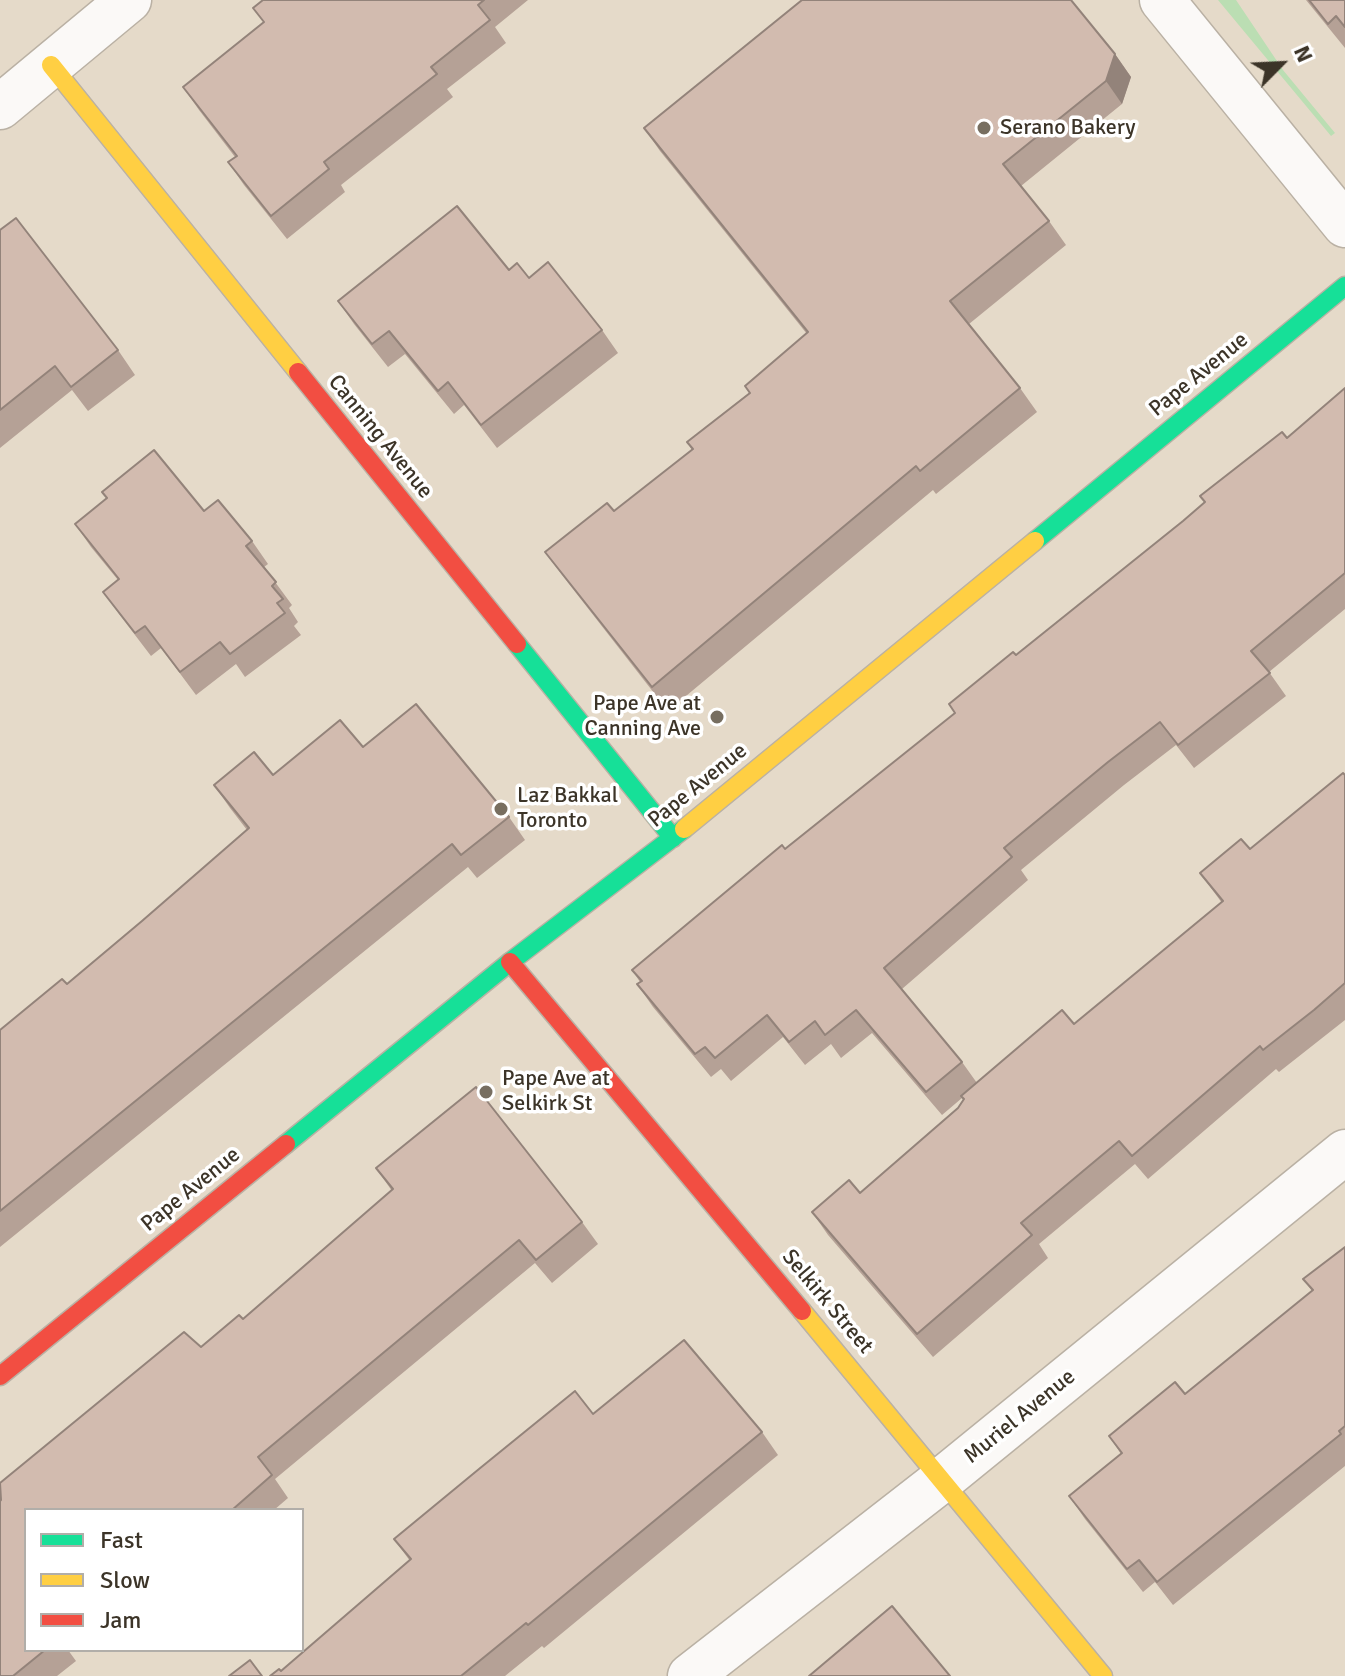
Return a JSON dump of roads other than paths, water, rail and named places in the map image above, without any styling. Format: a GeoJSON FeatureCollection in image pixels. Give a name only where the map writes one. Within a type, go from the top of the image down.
{"type":"FeatureCollection","features":[{"type":"Feature","properties":{"kind":"street"},"geometry":{"type":"LineString","coordinates":[[0,107],[129,0]]}},
{"type":"Feature","properties":{"kind":"street"},"geometry":{"type":"LineString","coordinates":[[1162,0],[1345,225]]}},
{"type":"Feature","properties":{"kind":"street","name":"Canning Avenue"},"geometry":{"type":"LineString","coordinates":[[51,65],[673,838]]}},
{"type":"Feature","properties":{"kind":"street","name":"Pape Avenue"},"geometry":{"type":"LineString","coordinates":[[0,1376],[510,962],[673,838],[1345,286]]}},
{"type":"Feature","properties":{"kind":"street","name":"Selkirk Street"},"geometry":{"type":"LineString","coordinates":[[510,962],[563,1021],[1103,1676]]}},
{"type":"Feature","properties":{"kind":"street","name":"Muriel Avenue"},"geometry":{"type":"LineString","coordinates":[[690,1676],[943,1479],[1345,1152]]}},
{"type":"Feature","properties":{"kind":"place","name":"Serano Bakery"},"geometry":{"type":"Point","coordinates":[984,128]}},
{"type":"Feature","properties":{"kind":"place","name":"Pape Ave at Canning Ave"},"geometry":{"type":"Point","coordinates":[717,717]}},
{"type":"Feature","properties":{"kind":"place","name":"Laz Bakkal Toronto"},"geometry":{"type":"Point","coordinates":[501,809]}},
{"type":"Feature","properties":{"kind":"place","name":"Pape Ave at Selkirk St"},"geometry":{"type":"Point","coordinates":[486,1092]}}]}
